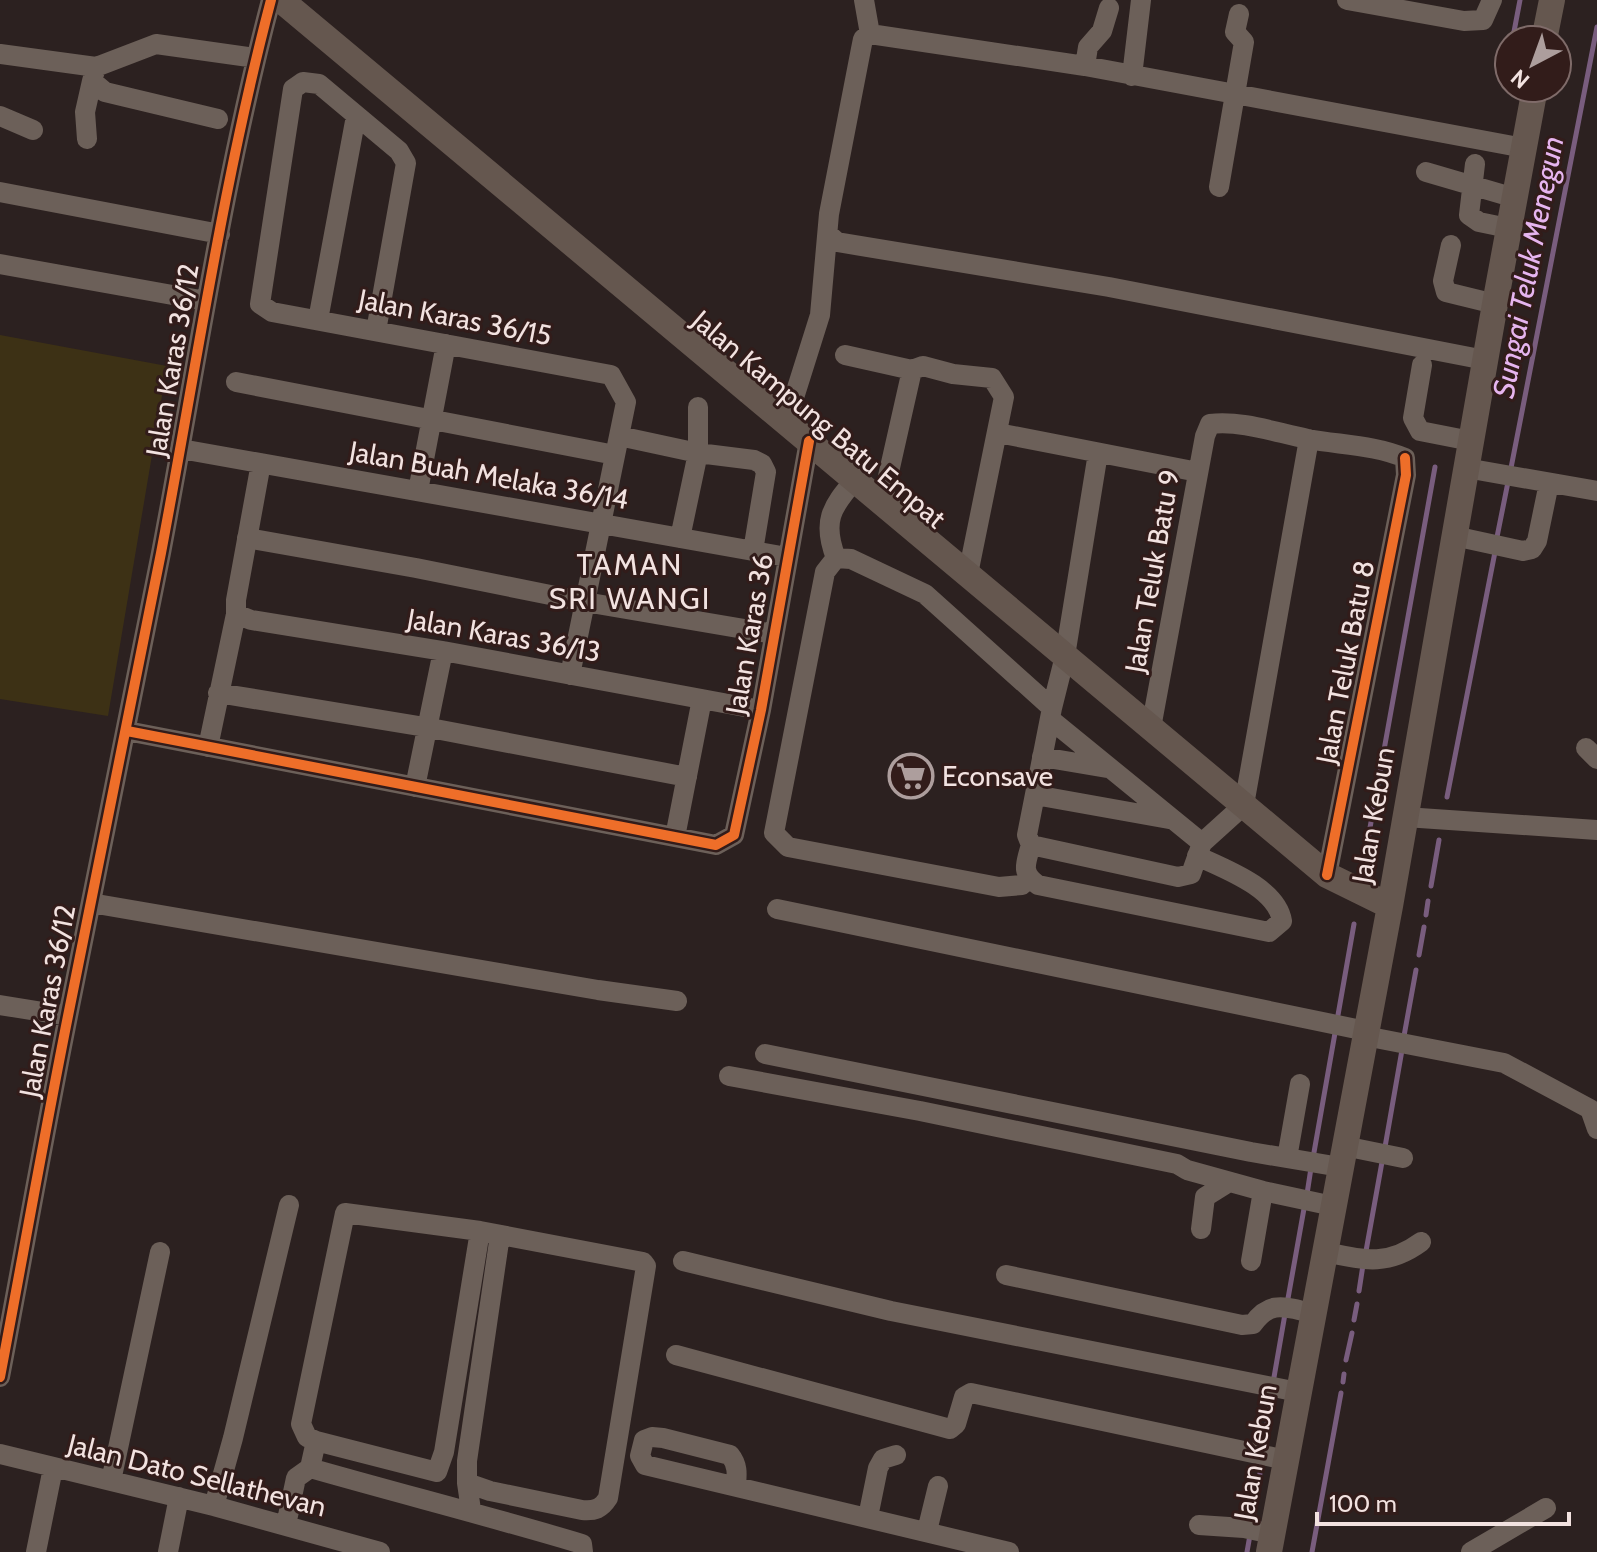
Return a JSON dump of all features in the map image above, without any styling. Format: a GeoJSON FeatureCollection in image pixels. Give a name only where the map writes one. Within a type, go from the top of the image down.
{"type":"FeatureCollection","features":[{"type":"Feature","properties":{"kind":"main road","name":"Jalan Kampung Batu Empat"},"geometry":{"type":"LineString","coordinates":[[281,0],[1327,875],[1390,906]]}},
{"type":"Feature","properties":{"kind":"main road"},"geometry":{"type":"LineString","coordinates":[[1547,24],[1552,0]]}},
{"type":"Feature","properties":{"kind":"main road","name":"Jalan Kebun"},"geometry":{"type":"LineString","coordinates":[[1260,1536],[1278,1388],[1295,1310],[1325,1252],[1314,1202],[1319,1159],[1365,1034],[1532,104]]}},
{"type":"Feature","properties":{"kind":"street","name":"Jalan Karas 36/12"},"geometry":{"type":"LineString","coordinates":[[0,1377],[3,1341],[127,731],[206,301],[256,58],[271,0]]}},
{"type":"Feature","properties":{"kind":"street"},"geometry":{"type":"LineString","coordinates":[[864,0],[870,34]]}},
{"type":"Feature","properties":{"kind":"street"},"geometry":{"type":"LineString","coordinates":[[1132,76],[1141,0]]}},
{"type":"Feature","properties":{"kind":"street"},"geometry":{"type":"LineString","coordinates":[[1347,0],[1399,5],[1464,21],[1483,20],[1492,0]]}},
{"type":"Feature","properties":{"kind":"street"},"geometry":{"type":"LineString","coordinates":[[1085,66],[1088,47],[1102,31],[1109,8]]}},
{"type":"Feature","properties":{"kind":"street"},"geometry":{"type":"LineString","coordinates":[[1219,187],[1244,42],[1235,32],[1239,14]]}},
{"type":"Feature","properties":{"kind":"street"},"geometry":{"type":"LineString","coordinates":[[786,423],[820,315],[829,214],[863,39],[870,34],[1085,66],[1524,148]]}},
{"type":"Feature","properties":{"kind":"street"},"geometry":{"type":"LineString","coordinates":[[0,54],[94,74],[156,44],[256,58]]}},
{"type":"Feature","properties":{"kind":"street"},"geometry":{"type":"LineString","coordinates":[[94,74],[105,92],[218,119]]}},
{"type":"Feature","properties":{"kind":"street"},"geometry":{"type":"LineString","coordinates":[[87,139],[85,112],[94,74]]}},
{"type":"Feature","properties":{"kind":"street","name":"Jalan Karas 36/15"},"geometry":{"type":"LineString","coordinates":[[356,116],[319,84],[303,82],[293,89],[260,304],[272,312],[611,375],[626,402],[617,446]]}},
{"type":"Feature","properties":{"kind":"street"},"geometry":{"type":"LineString","coordinates":[[0,116],[33,130]]}},
{"type":"Feature","properties":{"kind":"street"},"geometry":{"type":"LineString","coordinates":[[318,320],[356,116],[399,151],[406,163],[376,331]]}},
{"type":"Feature","properties":{"kind":"street"},"geometry":{"type":"LineString","coordinates":[[1475,164],[1469,215],[1479,222],[1508,228]]}},
{"type":"Feature","properties":{"kind":"street"},"geometry":{"type":"LineString","coordinates":[[1426,172],[1515,198]]}},
{"type":"Feature","properties":{"kind":"street"},"geometry":{"type":"LineString","coordinates":[[0,192],[220,234]]}},
{"type":"Feature","properties":{"kind":"street"},"geometry":{"type":"LineString","coordinates":[[828,234],[837,242],[1109,287],[1485,360]]}},
{"type":"Feature","properties":{"kind":"street"},"geometry":{"type":"LineString","coordinates":[[1451,245],[1443,281],[1446,292],[1495,304]]}},
{"type":"Feature","properties":{"kind":"street"},"geometry":{"type":"LineString","coordinates":[[0,264],[206,301]]}},
{"type":"Feature","properties":{"kind":"street"},"geometry":{"type":"LineString","coordinates":[[418,491],[446,344]]}},
{"type":"Feature","properties":{"kind":"street"},"geometry":{"type":"LineString","coordinates":[[845,355],[912,370],[923,366],[953,374],[992,378],[1004,397],[968,574]]}},
{"type":"Feature","properties":{"kind":"street"},"geometry":{"type":"LineString","coordinates":[[1422,365],[1413,418],[1420,431],[1471,441]]}},
{"type":"Feature","properties":{"kind":"street"},"geometry":{"type":"LineString","coordinates":[[882,503],[912,370]]}},
{"type":"Feature","properties":{"kind":"street"},"geometry":{"type":"LineString","coordinates":[[236,382],[431,421],[617,446],[754,460],[762,464],[766,472],[753,551]]}},
{"type":"Feature","properties":{"kind":"street"},"geometry":{"type":"LineString","coordinates":[[680,538],[698,453],[698,407]]}},
{"type":"Feature","properties":{"kind":"street","name":"Jalan Teluk Batu 9"},"geometry":{"type":"LineString","coordinates":[[1151,728],[1198,472],[1210,424],[1225,422],[1309,439]]}},
{"type":"Feature","properties":{"kind":"street"},"geometry":{"type":"LineString","coordinates":[[998,433],[1198,472]]}},
{"type":"Feature","properties":{"kind":"street"},"geometry":{"type":"LineString","coordinates":[[1031,845],[1178,877],[1191,874],[1200,850],[1244,805],[1309,439]]}},
{"type":"Feature","properties":{"kind":"street","name":"Jalan Teluk Batu 8"},"geometry":{"type":"LineString","coordinates":[[1309,439],[1389,451],[1405,458],[1406,475],[1327,875]]}},
{"type":"Feature","properties":{"kind":"street","name":"Jalan Karas 36"},"geometry":{"type":"LineString","coordinates":[[675,837],[716,845],[734,835],[761,710],[809,441]]}},
{"type":"Feature","properties":{"kind":"street"},"geometry":{"type":"LineString","coordinates":[[570,675],[617,446]]}},
{"type":"Feature","properties":{"kind":"street","name":"Jalan Buah Melaka 36/14"},"geometry":{"type":"LineString","coordinates":[[181,449],[787,557]]}},
{"type":"Feature","properties":{"kind":"street"},"geometry":{"type":"LineString","coordinates":[[836,558],[851,559],[925,594],[1051,714],[1173,819],[1200,850],[1252,882],[1280,909],[1282,921],[1269,932],[1038,885],[1028,878],[1024,870],[1031,845],[1027,835],[1051,714],[1065,656],[1098,453]]}},
{"type":"Feature","properties":{"kind":"street"},"geometry":{"type":"LineString","coordinates":[[208,747],[236,614],[261,463]]}},
{"type":"Feature","properties":{"kind":"street"},"geometry":{"type":"LineString","coordinates":[[1466,468],[1597,491]]}},
{"type":"Feature","properties":{"kind":"street"},"geometry":{"type":"LineString","coordinates":[[836,558],[829,541],[829,516],[855,480]]}},
{"type":"Feature","properties":{"kind":"street"},"geometry":{"type":"LineString","coordinates":[[1454,536],[1523,551],[1532,549],[1537,541],[1549,483]]}},
{"type":"Feature","properties":{"kind":"street"},"geometry":{"type":"LineString","coordinates":[[247,538],[774,634]]}},
{"type":"Feature","properties":{"kind":"street"},"geometry":{"type":"LineString","coordinates":[[836,558],[825,572],[820,590],[774,833],[788,847],[999,887],[1022,885],[1028,878]]}},
{"type":"Feature","properties":{"kind":"street","name":"Jalan Karas 36/13"},"geometry":{"type":"LineString","coordinates":[[236,614],[251,620],[443,651],[761,710]]}},
{"type":"Feature","properties":{"kind":"street"},"geometry":{"type":"LineString","coordinates":[[415,787],[443,651]]}},
{"type":"Feature","properties":{"kind":"street"},"geometry":{"type":"LineString","coordinates":[[218,693],[425,727],[687,777]]}},
{"type":"Feature","properties":{"kind":"street"},"geometry":{"type":"LineString","coordinates":[[127,731],[675,837],[702,699]]}},
{"type":"Feature","properties":{"kind":"street"},"geometry":{"type":"LineString","coordinates":[[1042,757],[1111,768]]}},
{"type":"Feature","properties":{"kind":"street"},"geometry":{"type":"LineString","coordinates":[[1035,795],[1173,819]]}},
{"type":"Feature","properties":{"kind":"street"},"geometry":{"type":"LineString","coordinates":[[1405,817],[1597,830]]}},
{"type":"Feature","properties":{"kind":"street"},"geometry":{"type":"LineString","coordinates":[[91,903],[677,1001]]}},
{"type":"Feature","properties":{"kind":"street"},"geometry":{"type":"LineString","coordinates":[[777,909],[1504,1063],[1590,1109],[1597,1129]]}},
{"type":"Feature","properties":{"kind":"street"},"geometry":{"type":"LineString","coordinates":[[0,1005],[68,1016]]}},
{"type":"Feature","properties":{"kind":"street"},"geometry":{"type":"LineString","coordinates":[[765,1054],[1319,1159],[1403,1158]]}},
{"type":"Feature","properties":{"kind":"street"},"geometry":{"type":"LineString","coordinates":[[729,1076],[920,1111],[1177,1164],[1229,1182],[1314,1202]]}},
{"type":"Feature","properties":{"kind":"street"},"geometry":{"type":"LineString","coordinates":[[1300,1084],[1319,1159]]}},
{"type":"Feature","properties":{"kind":"street"},"geometry":{"type":"LineString","coordinates":[[1201,1229],[1205,1197],[1229,1182]]}},
{"type":"Feature","properties":{"kind":"street"},"geometry":{"type":"LineString","coordinates":[[1251,1261],[1263,1191]]}},
{"type":"Feature","properties":{"kind":"street"},"geometry":{"type":"LineString","coordinates":[[214,1506],[289,1205]]}},
{"type":"Feature","properties":{"kind":"street"},"geometry":{"type":"LineString","coordinates":[[437,1472],[316,1441],[307,1437],[301,1424],[345,1213],[490,1233],[640,1261],[646,1266],[608,1498],[603,1507],[592,1511],[582,1510],[490,1491],[467,1483]]}},
{"type":"Feature","properties":{"kind":"street"},"geometry":{"type":"LineString","coordinates":[[418,1499],[437,1472],[444,1452],[490,1233]]}},
{"type":"Feature","properties":{"kind":"street"},"geometry":{"type":"LineString","coordinates":[[471,1510],[467,1461],[490,1233]]}},
{"type":"Feature","properties":{"kind":"street"},"geometry":{"type":"LineString","coordinates":[[1325,1252],[1373,1262],[1405,1254],[1421,1242]]}},
{"type":"Feature","properties":{"kind":"street"},"geometry":{"type":"LineString","coordinates":[[111,1481],[160,1252]]}},
{"type":"Feature","properties":{"kind":"street"},"geometry":{"type":"LineString","coordinates":[[683,1261],[891,1311],[1278,1388]]}},
{"type":"Feature","properties":{"kind":"street"},"geometry":{"type":"LineString","coordinates":[[1006,1275],[1242,1325],[1253,1324],[1262,1312],[1274,1306],[1295,1310]]}},
{"type":"Feature","properties":{"kind":"street"},"geometry":{"type":"LineString","coordinates":[[676,1355],[950,1429],[956,1424],[964,1397],[971,1393],[1270,1456]]}},
{"type":"Feature","properties":{"kind":"street"},"geometry":{"type":"LineString","coordinates":[[286,1525],[296,1478],[310,1468],[316,1441]]}},
{"type":"Feature","properties":{"kind":"street","name":"Jalan Dato Sellathevan"},"geometry":{"type":"LineString","coordinates":[[0,1454],[51,1482],[111,1481],[286,1525],[355,1548],[380,1552]]}},
{"type":"Feature","properties":{"kind":"street"},"geometry":{"type":"LineString","coordinates":[[868,1517],[878,1468],[883,1459],[896,1455]]}},
{"type":"Feature","properties":{"kind":"street"},"geometry":{"type":"LineString","coordinates":[[310,1468],[418,1499],[471,1510],[582,1548],[582,1510]]}},
{"type":"Feature","properties":{"kind":"street"},"geometry":{"type":"LineString","coordinates":[[36,1552],[51,1482]]}},
{"type":"Feature","properties":{"kind":"street"},"geometry":{"type":"LineString","coordinates":[[736,1485],[1009,1552]]}},
{"type":"Feature","properties":{"kind":"street"},"geometry":{"type":"LineString","coordinates":[[927,1531],[938,1486]]}},
{"type":"Feature","properties":{"kind":"street"},"geometry":{"type":"LineString","coordinates":[[168,1552],[179,1497]]}},
{"type":"Feature","properties":{"kind":"street"},"geometry":{"type":"LineString","coordinates":[[1471,1552],[1546,1508]]}},
{"type":"Feature","properties":{"kind":"street"},"geometry":{"type":"LineString","coordinates":[[1199,1525],[1260,1536]]}},
{"type":"Feature","properties":{"kind":"shaded area"},"geometry":{"type":"Polygon","coordinates":[[[0,335],[167,366],[108,716],[0,699],[0,335]]]}},
{"type":"Feature","properties":{"kind":"waterway"},"geometry":{"type":"LineString","coordinates":[[1515,24],[1520,0]]}},
{"type":"Feature","properties":{"kind":"waterway","name":"Sungai Teluk Menegun"},"geometry":{"type":"LineString","coordinates":[[1511,468],[1597,27]]}},
{"type":"Feature","properties":{"kind":"waterway"},"geometry":{"type":"LineString","coordinates":[[1364,861],[1435,467]]}},
{"type":"Feature","properties":{"kind":"waterway","name":"Sungai Teluk Menegun"},"geometry":{"type":"LineString","coordinates":[[1497,537],[1508,482]]}},
{"type":"Feature","properties":{"kind":"waterway","name":"Sungai Teluk Menegun"},"geometry":{"type":"LineString","coordinates":[[1447,797],[1495,552]]}},
{"type":"Feature","properties":{"kind":"waterway","name":"Sungai Teluk Menegun"},"geometry":{"type":"LineString","coordinates":[[1431,886],[1439,840]]}},
{"type":"Feature","properties":{"kind":"waterway","name":"Sungai Teluk Menegun"},"geometry":{"type":"LineString","coordinates":[[1426,915],[1428,901]]}},
{"type":"Feature","properties":{"kind":"waterway"},"geometry":{"type":"LineString","coordinates":[[1338,1015],[1354,924]]}},
{"type":"Feature","properties":{"kind":"waterway","name":"Sungai Teluk Menegun"},"geometry":{"type":"LineString","coordinates":[[1419,955],[1424,927]]}},
{"type":"Feature","properties":{"kind":"waterway","name":"Sungai Teluk Menegun"},"geometry":{"type":"LineString","coordinates":[[1404,1036],[1416,970]]}},
{"type":"Feature","properties":{"kind":"waterway"},"geometry":{"type":"LineString","coordinates":[[1313,1158],[1335,1033]]}},
{"type":"Feature","properties":{"kind":"waterway","name":"Sungai Teluk Menegun"},"geometry":{"type":"LineString","coordinates":[[1385,1147],[1402,1050]]}},
{"type":"Feature","properties":{"kind":"waterway","name":"Sungai Teluk Menegun"},"geometry":{"type":"LineString","coordinates":[[1366,1251],[1382,1162]]}},
{"type":"Feature","properties":{"kind":"waterway"},"geometry":{"type":"LineString","coordinates":[[1307,1194],[1311,1168]]}},
{"type":"Feature","properties":{"kind":"waterway"},"geometry":{"type":"LineString","coordinates":[[1287,1304],[1305,1203]]}},
{"type":"Feature","properties":{"kind":"waterway","name":"Sungai Teluk Menegun"},"geometry":{"type":"LineString","coordinates":[[1359,1291],[1363,1265]]}},
{"type":"Feature","properties":{"kind":"waterway","name":"Sungai Teluk Menegun"},"geometry":{"type":"LineString","coordinates":[[1354,1320],[1357,1304]]}},
{"type":"Feature","properties":{"kind":"waterway"},"geometry":{"type":"LineString","coordinates":[[1273,1383],[1285,1314]]}},
{"type":"Feature","properties":{"kind":"waterway","name":"Sungai Teluk Menegun"},"geometry":{"type":"LineString","coordinates":[[1346,1360],[1352,1333]]}},
{"type":"Feature","properties":{"kind":"waterway","name":"Sungai Teluk Menegun"},"geometry":{"type":"LineString","coordinates":[[1343,1382],[1344,1374]]}},
{"type":"Feature","properties":{"kind":"waterway"},"geometry":{"type":"LineString","coordinates":[[1263,1450],[1272,1393]]}},
{"type":"Feature","properties":{"kind":"waterway","name":"Sungai Teluk Menegun"},"geometry":{"type":"LineString","coordinates":[[1312,1552],[1341,1393]]}},
{"type":"Feature","properties":{"kind":"waterway"},"geometry":{"type":"LineString","coordinates":[[1252,1525],[1262,1460]]}},
{"type":"Feature","properties":{"kind":"waterway"},"geometry":{"type":"LineString","coordinates":[[1247,1552],[1250,1535]]}},
{"type":"Feature","properties":{"kind":"cycle path"},"geometry":{"type":"LineString","coordinates":[[0,1377],[59,1061],[161,553],[224,206],[271,0]]}},
{"type":"Feature","properties":{"kind":"cycle path"},"geometry":{"type":"LineString","coordinates":[[127,731],[716,845],[734,835],[761,710],[809,441]]}},
{"type":"Feature","properties":{"kind":"cycle path"},"geometry":{"type":"LineString","coordinates":[[1327,875],[1406,475],[1405,458]]}},
{"type":"Feature","properties":{"kind":"place","name":"Econsave"},"geometry":{"type":"Point","coordinates":[911,776]}},
{"type":"Feature","properties":{"kind":"district","name":"TAMAN SRI WANGI"},"geometry":{"type":"Point","coordinates":[630,581]}}]}
